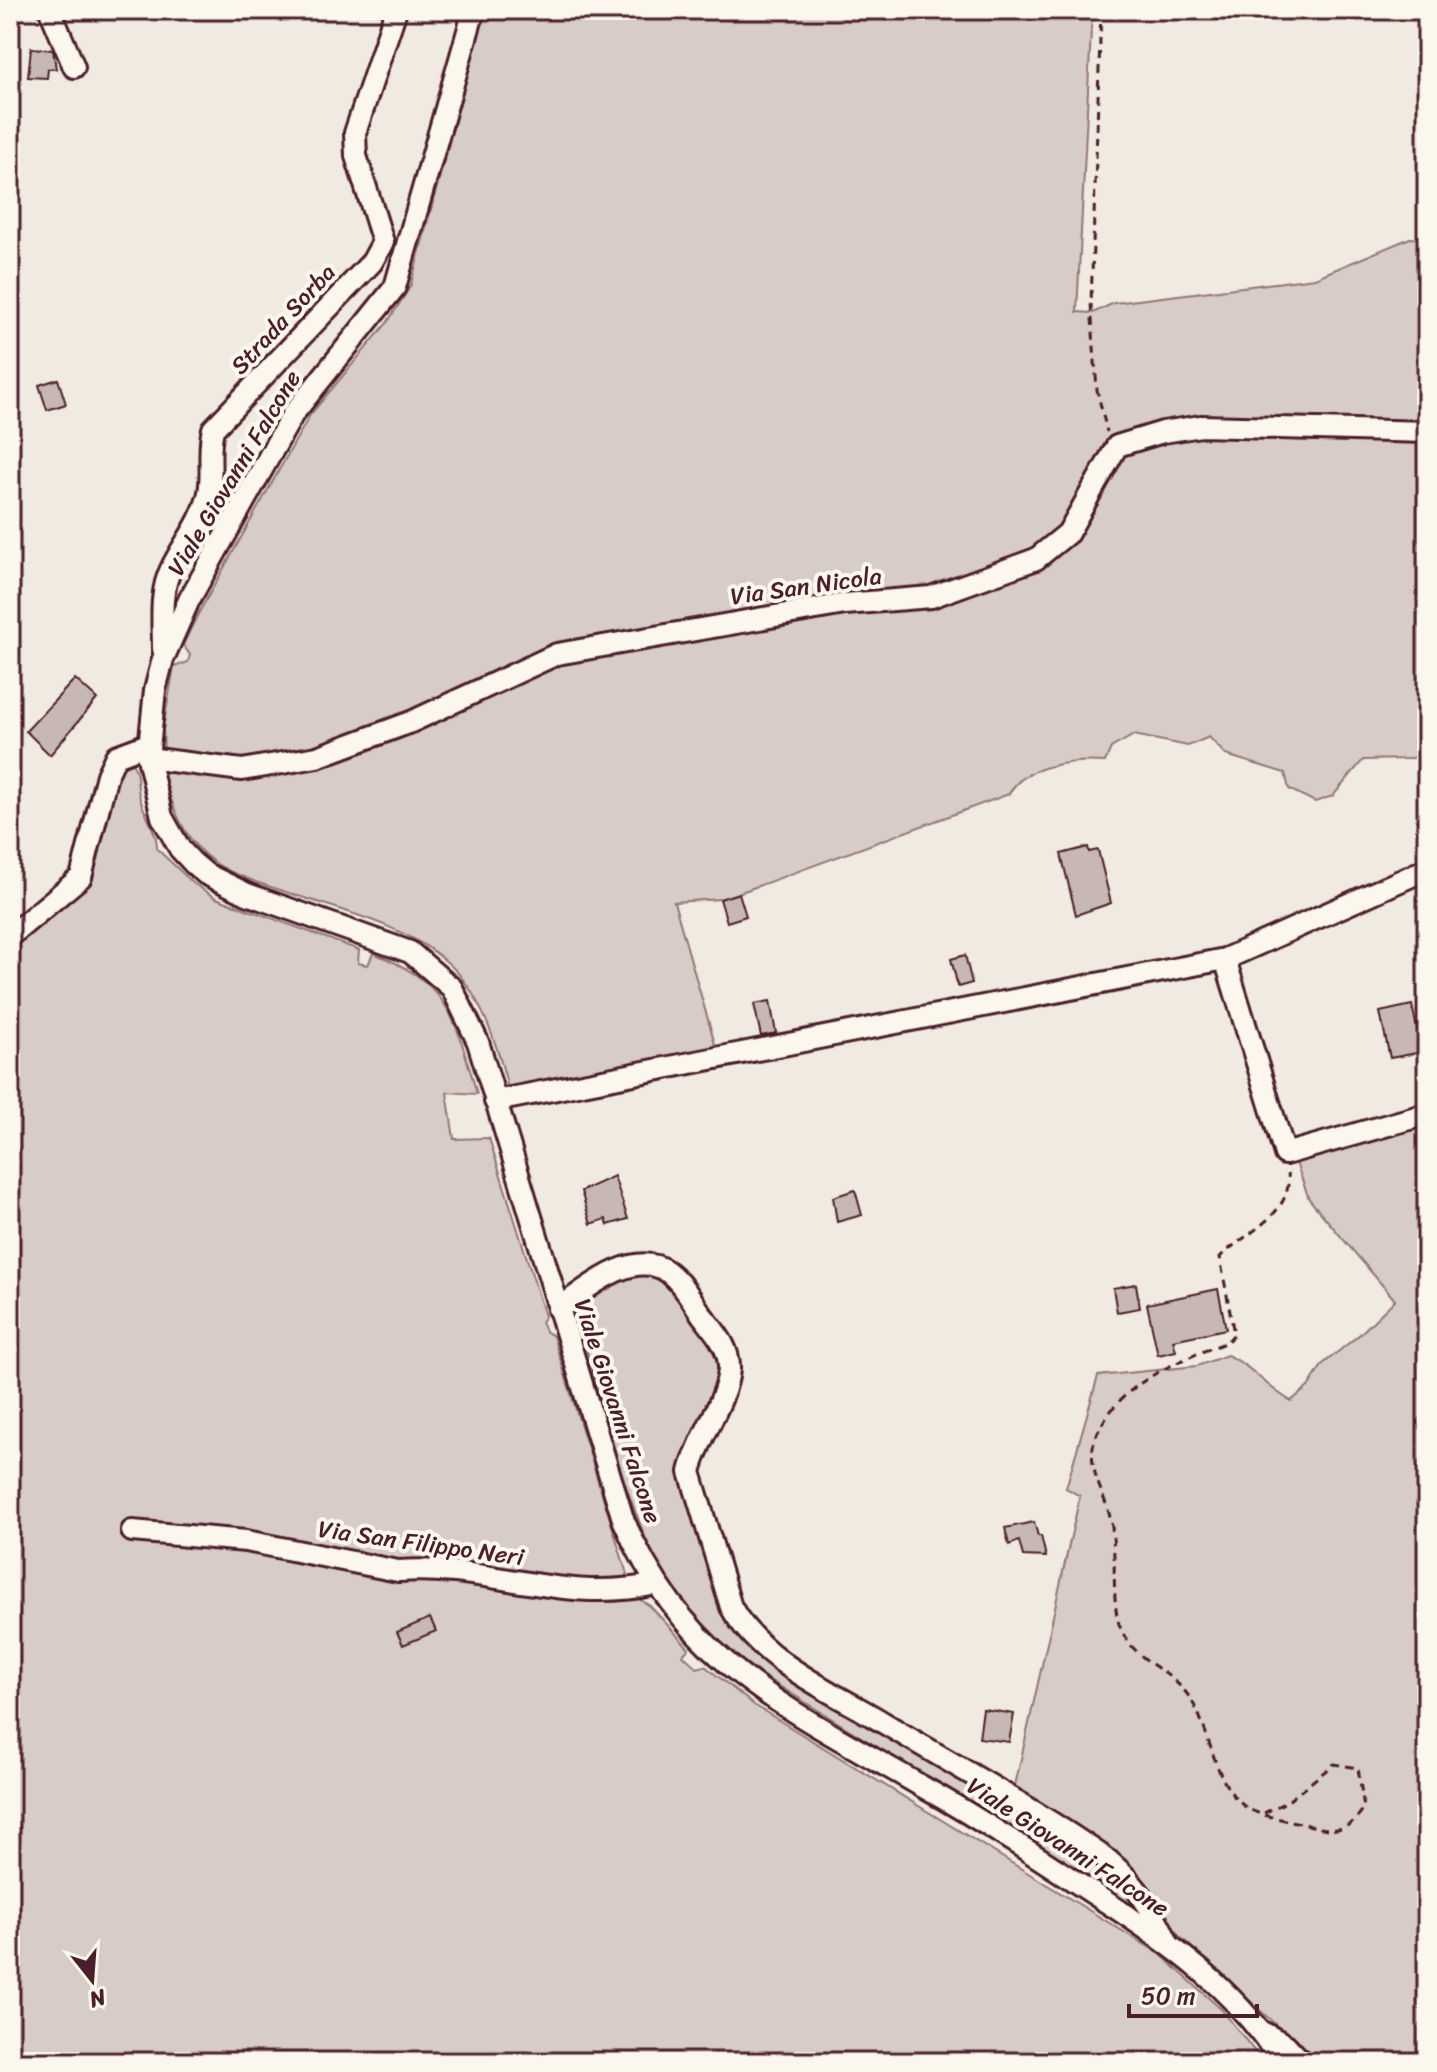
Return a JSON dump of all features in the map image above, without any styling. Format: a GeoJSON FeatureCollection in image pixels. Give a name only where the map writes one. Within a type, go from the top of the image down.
{"type":"FeatureCollection","features":[{"type":"Feature","properties":{"kind":"street"},"geometry":{"type":"LineString","coordinates":[[50,10],[74,67]]}},
{"type":"Feature","properties":{"kind":"street","name":"Strada Sorba"},"geometry":{"type":"LineString","coordinates":[[163,659],[163,598],[170,571],[202,517],[209,492],[208,451],[213,429],[372,262],[383,242],[356,156],[355,133],[396,10]]}},
{"type":"Feature","properties":{"kind":"street","name":"Viale Giovanni Falcone"},"geometry":{"type":"LineString","coordinates":[[163,659],[189,600],[293,414],[395,287],[474,10]]}},
{"type":"Feature","properties":{"kind":"street"},"geometry":{"type":"LineString","coordinates":[[1117,446],[1163,432],[1201,426],[1427,432]]}},
{"type":"Feature","properties":{"kind":"street","name":"Via San Nicola"},"geometry":{"type":"LineString","coordinates":[[148,751],[242,770],[317,757],[411,722],[557,654],[845,604],[931,597],[1036,559],[1068,533],[1117,446]]}},
{"type":"Feature","properties":{"kind":"street"},"geometry":{"type":"LineString","coordinates":[[10,936],[81,877],[107,775],[116,756],[148,751],[163,659]]}},
{"type":"Feature","properties":{"kind":"street","name":"Viale Giovanni Falcone"},"geometry":{"type":"LineString","coordinates":[[148,751],[155,793],[170,833],[206,874],[247,894],[410,952],[441,975],[470,1019],[623,1519],[656,1584],[710,1651],[760,1690],[976,1817],[1167,1941],[1202,1970],[1257,2028],[1281,2062]]}},
{"type":"Feature","properties":{"kind":"street"},"geometry":{"type":"LineString","coordinates":[[495,1101],[1225,959],[1427,869]]}},
{"type":"Feature","properties":{"kind":"street"},"geometry":{"type":"LineString","coordinates":[[1225,959],[1285,1154],[1427,1114]]}},
{"type":"Feature","properties":{"kind":"street"},"geometry":{"type":"LineString","coordinates":[[558,1309],[596,1282],[641,1264],[668,1272],[682,1286],[725,1347],[729,1360],[726,1382],[694,1453],[690,1472],[726,1592],[740,1623],[760,1644],[815,1682],[1075,1837],[1108,1860],[1133,1882],[1152,1909],[1167,1941]]}},
{"type":"Feature","properties":{"kind":"street","name":"Via San Filippo Neri"},"geometry":{"type":"LineString","coordinates":[[132,1531],[246,1541],[398,1571],[422,1569],[503,1579],[549,1589],[623,1592],[656,1584]]}},
{"type":"Feature","properties":{"kind":"street"},"geometry":{"type":"LineString","coordinates":[[1257,2028],[1286,2045],[1302,2062]]}},
{"type":"Feature","properties":{"kind":"path"},"geometry":{"type":"LineString","coordinates":[[1101,10],[1092,347],[1105,429],[1117,446]]}},
{"type":"Feature","properties":{"kind":"path"},"geometry":{"type":"LineString","coordinates":[[1264,1813],[1288,1801],[1334,1764],[1358,1768],[1364,1808],[1352,1826],[1336,1832],[1264,1813],[1245,1807],[1228,1786],[1197,1712],[1182,1688],[1145,1662],[1130,1645],[1118,1622],[1116,1542],[1108,1506],[1095,1476],[1092,1454],[1106,1416],[1134,1387],[1166,1366],[1227,1342],[1234,1334],[1220,1257],[1276,1213],[1286,1199],[1289,1182],[1285,1154]]}},
{"type":"Feature","properties":{"kind":"shaded area"},"geometry":{"type":"Polygon","coordinates":[[[485,10],[1092,10],[1077,312],[1093,313],[1114,303],[1315,278],[1410,238],[1427,239],[1427,422],[1204,419],[1108,445],[1089,473],[1062,529],[1030,557],[933,592],[555,650],[317,752],[245,763],[164,755],[163,728],[174,667],[188,662],[190,655],[183,645],[197,616],[310,415],[387,323],[410,287],[485,10]]]}},
{"type":"Feature","properties":{"kind":"shaded area"},"geometry":{"type":"Polygon","coordinates":[[[1177,434],[1427,438],[1427,755],[1407,759],[1363,760],[1333,796],[1315,802],[1289,789],[1285,773],[1226,755],[1209,737],[1188,746],[1134,735],[1111,748],[1105,762],[1065,763],[1038,770],[1016,784],[1009,794],[744,891],[720,899],[674,902],[717,1051],[515,1092],[508,1088],[493,1038],[478,1004],[448,963],[426,946],[372,920],[225,869],[211,860],[190,838],[170,798],[162,767],[245,774],[413,727],[586,654],[829,613],[1049,559],[1103,478],[1129,447],[1177,434]]]}},
{"type":"Feature","properties":{"kind":"shaded area"},"geometry":{"type":"Polygon","coordinates":[[[128,760],[136,772],[139,795],[157,849],[193,883],[216,898],[359,950],[358,963],[368,965],[373,953],[399,965],[419,977],[446,1007],[455,1025],[477,1094],[447,1092],[454,1139],[489,1138],[545,1316],[541,1322],[545,1331],[553,1336],[627,1574],[621,1581],[581,1599],[639,1599],[650,1606],[689,1648],[683,1655],[697,1668],[705,1666],[754,1705],[1160,1954],[1222,2010],[1263,2062],[10,2062],[10,945],[64,906],[85,881],[117,767],[128,760]]]}},
{"type":"Feature","properties":{"kind":"shaded area"},"geometry":{"type":"Polygon","coordinates":[[[1427,1119],[1427,2062],[1316,2062],[1175,1932],[1139,1881],[1014,1790],[1080,1496],[1066,1488],[1098,1376],[1197,1366],[1227,1355],[1291,1401],[1308,1387],[1323,1364],[1395,1300],[1309,1199],[1294,1157],[1427,1119]]]}},
{"type":"Feature","properties":{"kind":"shaded area"},"geometry":{"type":"Polygon","coordinates":[[[648,1275],[668,1284],[718,1350],[721,1375],[685,1452],[680,1477],[724,1608],[734,1625],[1106,1865],[1146,1915],[765,1677],[712,1635],[689,1611],[669,1584],[639,1523],[576,1314],[608,1287],[648,1275]]]}},
{"type":"Feature","properties":{"kind":"building"},"geometry":{"type":"Polygon","coordinates":[[[31,48],[53,50],[56,69],[48,69],[47,78],[28,77],[31,48]]]}},
{"type":"Feature","properties":{"kind":"building"},"geometry":{"type":"Polygon","coordinates":[[[58,379],[66,404],[47,410],[39,385],[58,379]]]}},
{"type":"Feature","properties":{"kind":"building"},"geometry":{"type":"Polygon","coordinates":[[[75,679],[97,699],[50,755],[26,731],[75,679]]]}},
{"type":"Feature","properties":{"kind":"building"},"geometry":{"type":"Polygon","coordinates":[[[1088,847],[1089,852],[1098,850],[1111,903],[1076,915],[1061,854],[1088,847]]]}},
{"type":"Feature","properties":{"kind":"building"},"geometry":{"type":"Polygon","coordinates":[[[739,893],[746,916],[727,922],[720,899],[739,893]]]}},
{"type":"Feature","properties":{"kind":"building"},"geometry":{"type":"Polygon","coordinates":[[[965,955],[972,983],[958,987],[951,959],[965,955]]]}},
{"type":"Feature","properties":{"kind":"building"},"geometry":{"type":"Polygon","coordinates":[[[770,1001],[776,1033],[761,1036],[754,1004],[770,1001]]]}},
{"type":"Feature","properties":{"kind":"building"},"geometry":{"type":"Polygon","coordinates":[[[1412,1005],[1422,1052],[1390,1058],[1380,1012],[1412,1005]]]}},
{"type":"Feature","properties":{"kind":"building"},"geometry":{"type":"Polygon","coordinates":[[[614,1176],[628,1219],[608,1225],[606,1219],[591,1224],[581,1191],[614,1176]]]}},
{"type":"Feature","properties":{"kind":"building"},"geometry":{"type":"Polygon","coordinates":[[[855,1190],[862,1215],[837,1222],[833,1197],[855,1190]]]}},
{"type":"Feature","properties":{"kind":"building"},"geometry":{"type":"Polygon","coordinates":[[[1136,1284],[1140,1308],[1117,1312],[1113,1288],[1136,1284]]]}},
{"type":"Feature","properties":{"kind":"building"},"geometry":{"type":"Polygon","coordinates":[[[1218,1289],[1226,1329],[1173,1340],[1176,1351],[1158,1355],[1147,1304],[1218,1289]]]}},
{"type":"Feature","properties":{"kind":"building"},"geometry":{"type":"Polygon","coordinates":[[[1034,1522],[1046,1557],[1023,1556],[1019,1541],[1009,1545],[1005,1528],[1034,1522]]]}},
{"type":"Feature","properties":{"kind":"building"},"geometry":{"type":"Polygon","coordinates":[[[430,1618],[436,1631],[403,1645],[397,1632],[430,1618]]]}},
{"type":"Feature","properties":{"kind":"building"},"geometry":{"type":"Polygon","coordinates":[[[983,1709],[1014,1714],[1009,1742],[979,1738],[983,1709]]]}}]}
